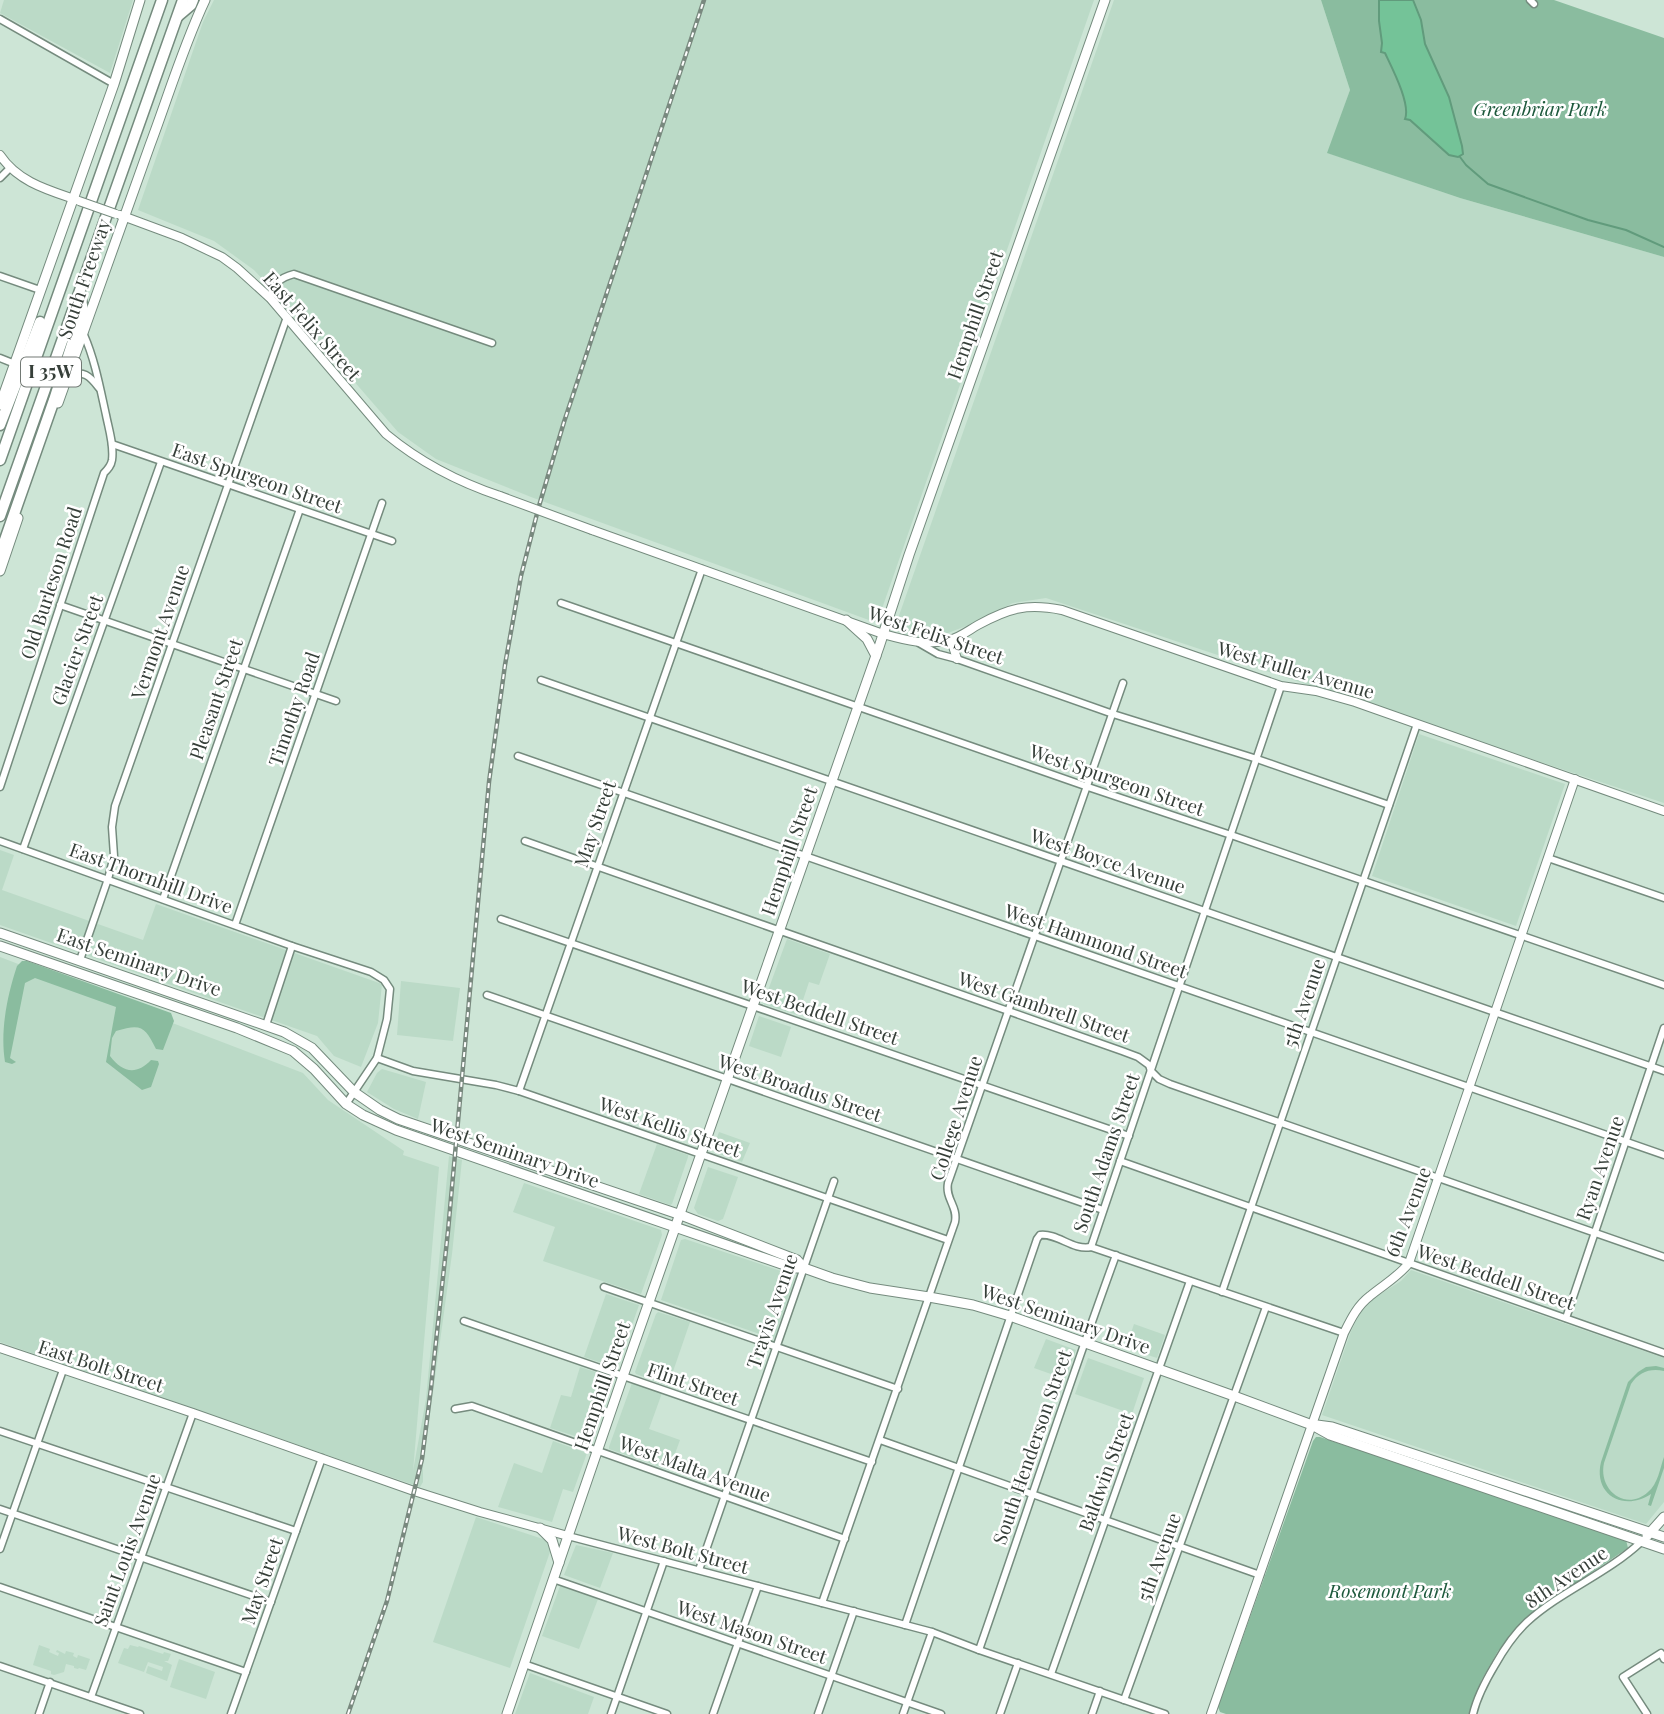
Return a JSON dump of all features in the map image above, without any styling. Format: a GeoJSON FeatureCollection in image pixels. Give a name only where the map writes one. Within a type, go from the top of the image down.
{"type":"FeatureCollection","features":[{"type":"Feature","properties":{"kind":"highway","name":"South Freeway"},"geometry":{"type":"LineString","coordinates":[[0,460],[162,0]]}},
{"type":"Feature","properties":{"kind":"highway","name":"South Freeway"},"geometry":{"type":"LineString","coordinates":[[0,516],[183,0]]}},
{"type":"Feature","properties":{"kind":"highway"},"geometry":{"type":"LineString","coordinates":[[178,16],[193,0]]}},
{"type":"Feature","properties":{"kind":"highway"},"geometry":{"type":"LineString","coordinates":[[0,425],[53,289],[64,276]]}},
{"type":"Feature","properties":{"kind":"highway"},"geometry":{"type":"LineString","coordinates":[[0,555],[83,310],[80,292]]}},
{"type":"Feature","properties":{"kind":"main road","name":"South Freeway"},"geometry":{"type":"LineString","coordinates":[[0,405],[40,290],[76,200],[140,0]]}},
{"type":"Feature","properties":{"kind":"main road","name":"South Freeway"},"geometry":{"type":"LineString","coordinates":[[0,572],[84,335],[120,215],[205,0]]}},
{"type":"Feature","properties":{"kind":"main road","name":"Hemphill Street"},"geometry":{"type":"LineString","coordinates":[[507,1714],[909,555],[1105,0]]}},
{"type":"Feature","properties":{"kind":"main road"},"geometry":{"type":"LineString","coordinates":[[846,620],[866,639],[876,656]]}},
{"type":"Feature","properties":{"kind":"main road","name":"East Seminary Drive"},"geometry":{"type":"LineString","coordinates":[[0,933],[265,1024]]}},
{"type":"Feature","properties":{"kind":"main road","name":"East Seminary Drive"},"geometry":{"type":"LineString","coordinates":[[0,946],[237,1028]]}},
{"type":"Feature","properties":{"kind":"main road"},"geometry":{"type":"LineString","coordinates":[[18,952],[28,948],[50,955],[62,954]]}},
{"type":"Feature","properties":{"kind":"main road"},"geometry":{"type":"LineString","coordinates":[[145,983],[178,1002],[184,1010],[192,1006],[221,1010]]}},
{"type":"Feature","properties":{"kind":"main road"},"geometry":{"type":"LineString","coordinates":[[237,1028],[256,1030],[265,1024]]}},
{"type":"Feature","properties":{"kind":"main road","name":"West Seminary Drive"},"geometry":{"type":"LineString","coordinates":[[265,1024],[312,1048],[354,1091],[380,1110],[412,1125],[681,1215],[797,1260],[804,1268]]}},
{"type":"Feature","properties":{"kind":"main road","name":"West Seminary Drive"},"geometry":{"type":"LineString","coordinates":[[237,1028],[293,1051],[314,1069],[346,1104],[396,1130],[793,1268],[804,1268],[861,1286],[973,1305],[1010,1316],[1312,1425],[1332,1427],[1556,1513],[1664,1549]]}},
{"type":"Feature","properties":{"kind":"main road"},"geometry":{"type":"LineString","coordinates":[[567,1189],[575,1179]]}},
{"type":"Feature","properties":{"kind":"main road","name":"West Seminary Drive"},"geometry":{"type":"LineString","coordinates":[[1434,1467],[1560,1503],[1664,1537]]}},
{"type":"Feature","properties":{"kind":"main road"},"geometry":{"type":"LineString","coordinates":[[1556,1513],[1560,1503]]}},
{"type":"Feature","properties":{"kind":"main road"},"geometry":{"type":"LineString","coordinates":[[1641,1542],[1664,1517]]}},
{"type":"Feature","properties":{"kind":"main road"},"geometry":{"type":"LineString","coordinates":[[540,1528],[552,1540],[559,1563]]}},
{"type":"Feature","properties":{"kind":"street"},"geometry":{"type":"LineString","coordinates":[[0,19],[114,84]]}},
{"type":"Feature","properties":{"kind":"street","name":"East Felix Street"},"geometry":{"type":"LineString","coordinates":[[0,155],[13,172],[34,184],[182,238],[222,257],[270,298],[386,434],[435,469],[475,488]]}},
{"type":"Feature","properties":{"kind":"street"},"geometry":{"type":"LineString","coordinates":[[0,178],[9,167]]}},
{"type":"Feature","properties":{"kind":"street"},"geometry":{"type":"LineString","coordinates":[[270,298],[277,281],[294,274],[492,344]]}},
{"type":"Feature","properties":{"kind":"street"},"geometry":{"type":"LineString","coordinates":[[0,276],[40,290]]}},
{"type":"Feature","properties":{"kind":"street","name":"Vermont Avenue"},"geometry":{"type":"LineString","coordinates":[[80,960],[114,856],[112,827],[116,806],[287,317]]}},
{"type":"Feature","properties":{"kind":"street","name":"Old Burleson Road"},"geometry":{"type":"LineString","coordinates":[[0,787],[104,474],[111,466],[112,444],[101,390],[84,335]]}},
{"type":"Feature","properties":{"kind":"street"},"geometry":{"type":"LineString","coordinates":[[0,358],[15,364]]}},
{"type":"Feature","properties":{"kind":"street"},"geometry":{"type":"LineString","coordinates":[[67,378],[76,373],[85,374],[101,390]]}},
{"type":"Feature","properties":{"kind":"street","name":"East Spurgeon Street"},"geometry":{"type":"LineString","coordinates":[[112,444],[392,541]]}},
{"type":"Feature","properties":{"kind":"street","name":"Glacier Street"},"geometry":{"type":"LineString","coordinates":[[23,849],[161,462]]}},
{"type":"Feature","properties":{"kind":"street","name":"West Felix Street"},"geometry":{"type":"LineString","coordinates":[[475,488],[883,634],[919,643],[938,654],[1113,715],[1256,759],[1389,805]]}},
{"type":"Feature","properties":{"kind":"street","name":"Timothy Road"},"geometry":{"type":"LineString","coordinates":[[235,925],[382,503]]}},
{"type":"Feature","properties":{"kind":"street","name":"Pleasant Street"},"geometry":{"type":"LineString","coordinates":[[163,899],[300,509]]}},
{"type":"Feature","properties":{"kind":"street","name":"May Street"},"geometry":{"type":"LineString","coordinates":[[519,1091],[702,569]]}},
{"type":"Feature","properties":{"kind":"street","name":"West Spurgeon Street"},"geometry":{"type":"LineString","coordinates":[[561,603],[1664,985]]}},
{"type":"Feature","properties":{"kind":"street"},"geometry":{"type":"LineString","coordinates":[[60,605],[335,701]]}},
{"type":"Feature","properties":{"kind":"street","name":"West Fuller Avenue"},"geometry":{"type":"LineString","coordinates":[[919,643],[951,640],[1013,609],[1041,606],[1089,619],[1281,686],[1331,694],[1664,811]]}},
{"type":"Feature","properties":{"kind":"street"},"geometry":{"type":"LineString","coordinates":[[951,640],[957,659]]}},
{"type":"Feature","properties":{"kind":"street","name":"West Boyce Avenue"},"geometry":{"type":"LineString","coordinates":[[541,680],[1664,1071]]}},
{"type":"Feature","properties":{"kind":"street","name":"College Avenue"},"geometry":{"type":"LineString","coordinates":[[822,1603],[956,1215],[947,1193],[957,1159],[1124,683]]}},
{"type":"Feature","properties":{"kind":"street","name":"South Adams Street"},"geometry":{"type":"LineString","coordinates":[[1116,1255],[1091,1247],[1281,686]]}},
{"type":"Feature","properties":{"kind":"street","name":"5th Avenue"},"geometry":{"type":"LineString","coordinates":[[1222,1292],[1417,724]]}},
{"type":"Feature","properties":{"kind":"street","name":"West Hammond Street"},"geometry":{"type":"LineString","coordinates":[[518,756],[1664,1156]]}},
{"type":"Feature","properties":{"kind":"street","name":"6th Avenue"},"geometry":{"type":"LineString","coordinates":[[1211,1714],[1344,1334],[1352,1316],[1363,1303],[1401,1273],[1409,1263],[1575,779]]}},
{"type":"Feature","properties":{"kind":"street","name":"East Thornhill Drive"},"geometry":{"type":"LineString","coordinates":[[0,841],[371,972],[383,979],[390,989],[390,1003],[377,1058]]}},
{"type":"Feature","properties":{"kind":"street","name":"West Gambrell Street"},"geometry":{"type":"LineString","coordinates":[[525,841],[1138,1057],[1149,1065],[1159,1079],[1170,1084],[1664,1257]]}},
{"type":"Feature","properties":{"kind":"street"},"geometry":{"type":"LineString","coordinates":[[1548,858],[1664,898]]}},
{"type":"Feature","properties":{"kind":"street","name":"West Beddell Street"},"geometry":{"type":"LineString","coordinates":[[501,919],[1129,1136]]}},
{"type":"Feature","properties":{"kind":"street"},"geometry":{"type":"LineString","coordinates":[[265,1024],[292,946]]}},
{"type":"Feature","properties":{"kind":"street","name":"West Broadus Street"},"geometry":{"type":"LineString","coordinates":[[487,995],[1104,1210]]}},
{"type":"Feature","properties":{"kind":"street","name":"Ryan Avenue"},"geometry":{"type":"LineString","coordinates":[[1566,1318],[1664,1028]]}},
{"type":"Feature","properties":{"kind":"street"},"geometry":{"type":"LineString","coordinates":[[346,1104],[377,1058]]}},
{"type":"Feature","properties":{"kind":"street","name":"West Kellis Street"},"geometry":{"type":"LineString","coordinates":[[377,1058],[413,1071],[519,1091],[948,1240]]}},
{"type":"Feature","properties":{"kind":"street","name":"West Beddell Street"},"geometry":{"type":"LineString","coordinates":[[1120,1161],[1664,1353]]}},
{"type":"Feature","properties":{"kind":"street","name":"Travis Avenue"},"geometry":{"type":"LineString","coordinates":[[699,1570],[834,1181]]}},
{"type":"Feature","properties":{"kind":"street"},"geometry":{"type":"LineString","coordinates":[[905,1625],[1037,1239],[1044,1234],[1078,1247],[1091,1247]]}},
{"type":"Feature","properties":{"kind":"street"},"geometry":{"type":"LineString","coordinates":[[1116,1255],[1344,1334]]}},
{"type":"Feature","properties":{"kind":"street","name":"South Henderson Street"},"geometry":{"type":"LineString","coordinates":[[979,1650],[1116,1255]]}},
{"type":"Feature","properties":{"kind":"street","name":"Baldwin Street"},"geometry":{"type":"LineString","coordinates":[[1051,1674],[1191,1281]]}},
{"type":"Feature","properties":{"kind":"street"},"geometry":{"type":"LineString","coordinates":[[604,1287],[898,1389]]}},
{"type":"Feature","properties":{"kind":"street","name":"5th Avenue"},"geometry":{"type":"LineString","coordinates":[[1124,1700],[1266,1307]]}},
{"type":"Feature","properties":{"kind":"street","name":"Flint Street"},"geometry":{"type":"LineString","coordinates":[[464,1321],[872,1462]]}},
{"type":"Feature","properties":{"kind":"street","name":"East Bolt Street"},"geometry":{"type":"LineString","coordinates":[[0,1348],[193,1413]]}},
{"type":"Feature","properties":{"kind":"street"},"geometry":{"type":"LineString","coordinates":[[0,1549],[63,1370]]}},
{"type":"Feature","properties":{"kind":"street","name":"West Malta Avenue"},"geometry":{"type":"LineString","coordinates":[[456,1409],[472,1406],[845,1539]]}},
{"type":"Feature","properties":{"kind":"street","name":"West Bolt Street"},"geometry":{"type":"LineString","coordinates":[[193,1413],[440,1499],[568,1536],[932,1632],[1165,1714]]}},
{"type":"Feature","properties":{"kind":"street","name":"Saint Louis Avenue"},"geometry":{"type":"LineString","coordinates":[[91,1697],[193,1413]]}},
{"type":"Feature","properties":{"kind":"street"},"geometry":{"type":"LineString","coordinates":[[0,1431],[296,1531]]}},
{"type":"Feature","properties":{"kind":"street"},"geometry":{"type":"LineString","coordinates":[[880,1440],[1260,1575]]}},
{"type":"Feature","properties":{"kind":"street","name":"May Street"},"geometry":{"type":"LineString","coordinates":[[232,1714],[322,1458]]}},
{"type":"Feature","properties":{"kind":"street"},"geometry":{"type":"LineString","coordinates":[[0,1509],[271,1602]]}},
{"type":"Feature","properties":{"kind":"street","name":"8th Avenue"},"geometry":{"type":"LineString","coordinates":[[1473,1714],[1489,1675],[1517,1632],[1540,1612],[1617,1562],[1641,1542]]}},
{"type":"Feature","properties":{"kind":"street"},"geometry":{"type":"LineString","coordinates":[[611,1714],[664,1561]]}},
{"type":"Feature","properties":{"kind":"street","name":"West Mason Street"},"geometry":{"type":"LineString","coordinates":[[553,1579],[941,1714]]}},
{"type":"Feature","properties":{"kind":"street"},"geometry":{"type":"LineString","coordinates":[[713,1714],[758,1586]]}},
{"type":"Feature","properties":{"kind":"street"},"geometry":{"type":"LineString","coordinates":[[0,1587],[246,1672]]}},
{"type":"Feature","properties":{"kind":"street"},"geometry":{"type":"LineString","coordinates":[[818,1714],[854,1611]]}},
{"type":"Feature","properties":{"kind":"street"},"geometry":{"type":"LineString","coordinates":[[904,1714],[932,1632]]}},
{"type":"Feature","properties":{"kind":"street"},"geometry":{"type":"LineString","coordinates":[[1647,1714],[1623,1677],[1662,1656]]}},
{"type":"Feature","properties":{"kind":"street"},"geometry":{"type":"LineString","coordinates":[[1000,1714],[1018,1663]]}},
{"type":"Feature","properties":{"kind":"street"},"geometry":{"type":"LineString","coordinates":[[524,1664],[667,1714]]}},
{"type":"Feature","properties":{"kind":"street"},"geometry":{"type":"LineString","coordinates":[[0,1666],[91,1697],[125,1712],[140,1714]]}},
{"type":"Feature","properties":{"kind":"street"},"geometry":{"type":"LineString","coordinates":[[39,1714],[50,1682]]}},
{"type":"Feature","properties":{"kind":"street"},"geometry":{"type":"LineString","coordinates":[[1092,1714],[1100,1692]]}},
{"type":"Feature","properties":{"kind":"shaded area"},"geometry":{"type":"Polygon","coordinates":[[[4,0],[133,0],[110,73],[0,13],[4,0]]]}},
{"type":"Feature","properties":{"kind":"shaded area"},"geometry":{"type":"Polygon","coordinates":[[[214,0],[1094,0],[877,623],[531,497],[436,459],[398,432],[254,270],[214,241],[138,210],[203,22],[214,0]]]}},
{"type":"Feature","properties":{"kind":"shaded area"},"geometry":{"type":"Polygon","coordinates":[[[1114,0],[1321,0],[1350,90],[1328,153],[1460,198],[1664,257],[1664,803],[1046,598],[1013,603],[943,635],[905,634],[894,630],[1114,0]]]}},
{"type":"Feature","properties":{"kind":"shaded area"},"geometry":{"type":"Polygon","coordinates":[[[1379,0],[1413,0],[1421,20],[1425,44],[1449,97],[1462,146],[1463,154],[1458,157],[1449,155],[1410,120],[1405,119],[1405,104],[1400,86],[1385,53],[1381,52],[1379,0]]]}},
{"type":"Feature","properties":{"kind":"shaded area"},"geometry":{"type":"Polygon","coordinates":[[[1419,734],[1565,784],[1516,926],[1372,876],[1419,734]]]}},
{"type":"Feature","properties":{"kind":"shaded area"},"geometry":{"type":"Polygon","coordinates":[[[0,850],[14,855],[2,890],[143,940],[156,904],[382,984],[378,1023],[361,1067],[334,1056],[317,1036],[0,925],[0,850]]]}},
{"type":"Feature","properties":{"kind":"shaded area"},"geometry":{"type":"Polygon","coordinates":[[[787,939],[830,954],[819,985],[809,982],[798,1015],[763,1004],[787,939]]]}},
{"type":"Feature","properties":{"kind":"shaded area"},"geometry":{"type":"Polygon","coordinates":[[[0,957],[303,1073],[328,1100],[404,1151],[403,1155],[439,1167],[413,1471],[426,1399],[449,1156],[462,1160],[423,1482],[420,1487],[0,1342],[0,957]]]}},
{"type":"Feature","properties":{"kind":"shaded area"},"geometry":{"type":"Polygon","coordinates":[[[401,981],[460,988],[453,1041],[397,1035],[401,981]]]}},
{"type":"Feature","properties":{"kind":"shaded area"},"geometry":{"type":"Polygon","coordinates":[[[759,1016],[791,1027],[781,1057],[749,1046],[759,1016]]]}},
{"type":"Feature","properties":{"kind":"shaded area"},"geometry":{"type":"Polygon","coordinates":[[[382,1069],[426,1082],[418,1119],[394,1109],[367,1092],[382,1069]]]}},
{"type":"Feature","properties":{"kind":"shaded area"},"geometry":{"type":"Polygon","coordinates":[[[719,1132],[750,1143],[742,1162],[714,1152],[719,1132]]]}},
{"type":"Feature","properties":{"kind":"shaded area"},"geometry":{"type":"Polygon","coordinates":[[[657,1144],[688,1155],[670,1205],[639,1194],[657,1144]]]}},
{"type":"Feature","properties":{"kind":"shaded area"},"geometry":{"type":"Polygon","coordinates":[[[708,1167],[738,1177],[723,1219],[718,1221],[698,1214],[694,1208],[708,1167]]]}},
{"type":"Feature","properties":{"kind":"shaded area"},"geometry":{"type":"Polygon","coordinates":[[[524,1183],[661,1230],[662,1235],[641,1294],[543,1261],[555,1227],[513,1212],[524,1183]]]}},
{"type":"Feature","properties":{"kind":"shaded area"},"geometry":{"type":"Polygon","coordinates":[[[685,1239],[793,1275],[795,1278],[774,1339],[661,1300],[681,1240],[685,1239]]]}},
{"type":"Feature","properties":{"kind":"shaded area"},"geometry":{"type":"Polygon","coordinates":[[[1411,1270],[1664,1358],[1664,1502],[1646,1524],[1322,1415],[1351,1331],[1360,1313],[1371,1300],[1401,1281],[1411,1270]]]}},
{"type":"Feature","properties":{"kind":"shaded area"},"geometry":{"type":"Polygon","coordinates":[[[606,1294],[639,1305],[617,1368],[584,1357],[606,1294]]]}},
{"type":"Feature","properties":{"kind":"shaded area"},"geometry":{"type":"Polygon","coordinates":[[[658,1312],[690,1322],[668,1386],[635,1372],[658,1312]]]}},
{"type":"Feature","properties":{"kind":"shaded area"},"geometry":{"type":"Polygon","coordinates":[[[1134,1324],[1165,1335],[1157,1358],[1126,1348],[1134,1324]]]}},
{"type":"Feature","properties":{"kind":"shaded area"},"geometry":{"type":"Polygon","coordinates":[[[1046,1339],[1076,1350],[1065,1379],[1034,1368],[1046,1339]]]}},
{"type":"Feature","properties":{"kind":"shaded area"},"geometry":{"type":"Polygon","coordinates":[[[1088,1358],[1144,1378],[1132,1414],[1075,1394],[1088,1358]]]}},
{"type":"Feature","properties":{"kind":"shaded area"},"geometry":{"type":"Polygon","coordinates":[[[580,1367],[614,1378],[593,1442],[550,1428],[561,1395],[571,1397],[580,1367]]]}},
{"type":"Feature","properties":{"kind":"shaded area"},"geometry":{"type":"Polygon","coordinates":[[[632,1383],[662,1393],[649,1429],[680,1440],[669,1470],[609,1449],[632,1383]]]}},
{"type":"Feature","properties":{"kind":"shaded area"},"geometry":{"type":"Polygon","coordinates":[[[553,1441],[587,1453],[573,1492],[563,1489],[552,1522],[498,1507],[514,1463],[542,1473],[553,1441]]]}},
{"type":"Feature","properties":{"kind":"shaded area"},"geometry":{"type":"Polygon","coordinates":[[[476,1517],[546,1540],[551,1549],[510,1668],[433,1642],[476,1517]]]}},
{"type":"Feature","properties":{"kind":"shaded area"},"geometry":{"type":"Polygon","coordinates":[[[576,1545],[613,1553],[600,1588],[564,1575],[576,1545]]]}},
{"type":"Feature","properties":{"kind":"shaded area"},"geometry":{"type":"Polygon","coordinates":[[[560,1586],[598,1599],[579,1649],[542,1636],[560,1586]]]}},
{"type":"Feature","properties":{"kind":"shaded area"},"geometry":{"type":"Polygon","coordinates":[[[39,1645],[58,1656],[57,1650],[65,1654],[66,1651],[74,1653],[73,1656],[77,1658],[78,1655],[90,1659],[86,1670],[66,1664],[64,1672],[54,1675],[51,1671],[33,1665],[39,1645]]]}},
{"type":"Feature","properties":{"kind":"shaded area"},"geometry":{"type":"Polygon","coordinates":[[[130,1645],[171,1654],[168,1661],[164,1661],[172,1665],[167,1681],[146,1673],[148,1666],[162,1671],[163,1667],[148,1662],[144,1672],[118,1663],[124,1648],[128,1649],[130,1645]]]}},
{"type":"Feature","properties":{"kind":"shaded area"},"geometry":{"type":"Polygon","coordinates":[[[179,1659],[215,1672],[206,1699],[170,1687],[179,1659]]]}},
{"type":"Feature","properties":{"kind":"shaded area"},"geometry":{"type":"Polygon","coordinates":[[[530,1673],[594,1697],[588,1714],[515,1714],[530,1673]]]}},
{"type":"Feature","properties":{"kind":"green space","name":"Greenbriar Park"},"geometry":{"type":"Polygon","coordinates":[[[1321,0],[1554,0],[1664,38],[1664,257],[1460,198],[1327,153],[1350,90],[1321,0]]]}},
{"type":"Feature","properties":{"kind":"green space"},"geometry":{"type":"Polygon","coordinates":[[[22,961],[171,1013],[174,1021],[163,1050],[156,1049],[149,1036],[137,1027],[116,1031],[112,1038],[110,1056],[124,1069],[135,1070],[151,1060],[158,1061],[151,1087],[142,1090],[106,1062],[116,1007],[35,978],[25,983],[10,1058],[16,1062],[5,1062],[5,1014],[17,966],[22,961]]]}},
{"type":"Feature","properties":{"kind":"green space"},"geometry":{"type":"Polygon","coordinates":[[[1646,1367],[1664,1368],[1664,1371],[1645,1372],[1631,1384],[1603,1473],[1609,1489],[1616,1495],[1631,1500],[1640,1498],[1654,1485],[1664,1457],[1664,1468],[1651,1506],[1648,1505],[1651,1494],[1641,1499],[1631,1501],[1613,1497],[1606,1491],[1600,1474],[1601,1462],[1628,1382],[1646,1367]]]}},
{"type":"Feature","properties":{"kind":"green space","name":"Rosemont Park"},"geometry":{"type":"Polygon","coordinates":[[[1316,1437],[1626,1540],[1628,1548],[1534,1611],[1498,1651],[1482,1679],[1469,1714],[1220,1712],[1218,1707],[1316,1437]]]}},
{"type":"Feature","properties":{"kind":"waterway"},"geometry":{"type":"LineString","coordinates":[[1460,157],[1488,184],[1588,220],[1626,230],[1664,247]]}},
{"type":"Feature","properties":{"kind":"railway"},"geometry":{"type":"LineString","coordinates":[[348,1714],[387,1601],[422,1459],[448,1231],[489,782],[505,665],[521,576],[564,422],[704,0]]}}]}
